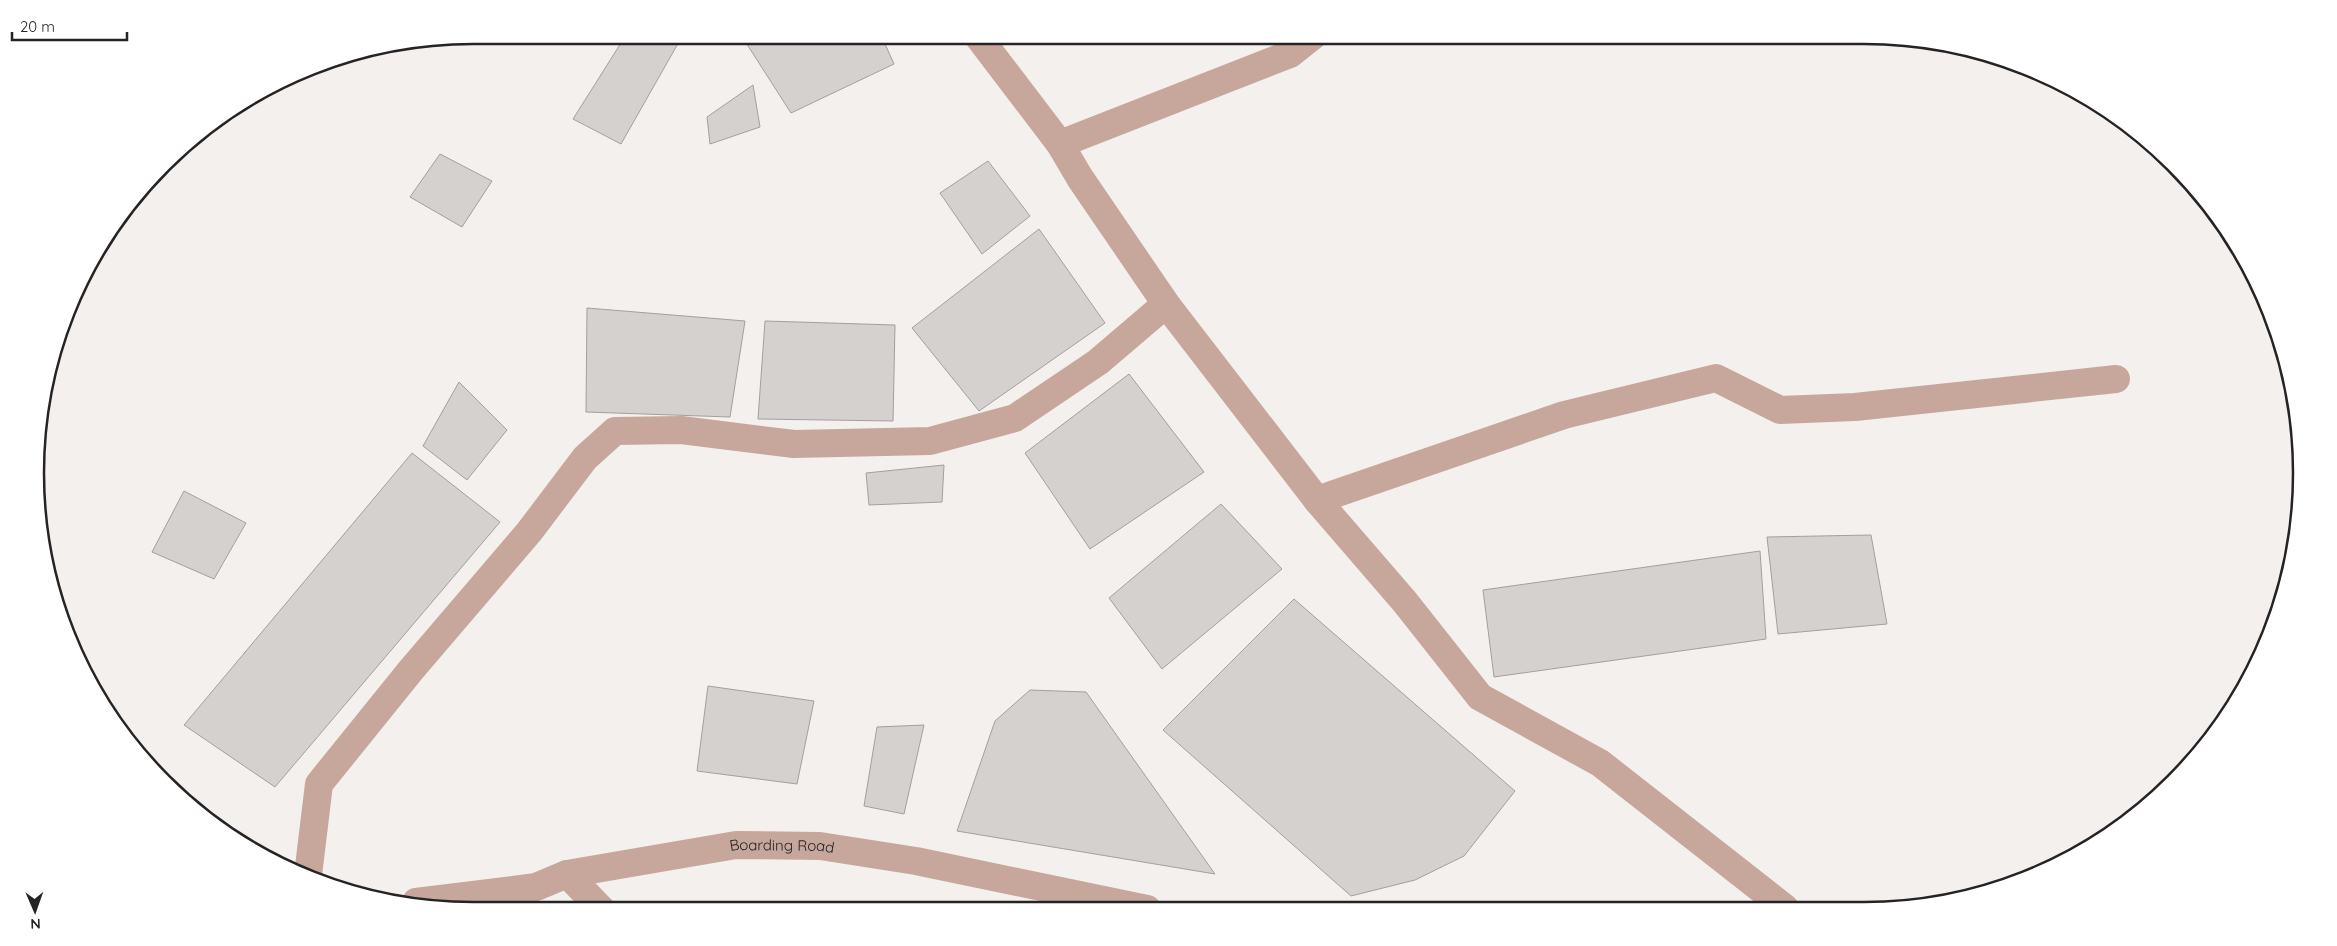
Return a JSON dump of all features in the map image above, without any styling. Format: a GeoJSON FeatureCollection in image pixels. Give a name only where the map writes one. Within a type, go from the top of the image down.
{"type":"FeatureCollection","features":[{"type":"Feature","properties":{"kind":"street"},"geometry":{"type":"LineString","coordinates":[[985,44],[1060,144],[1080,178],[1166,304],[1317,500],[1405,602],[1480,697],[1600,763],[1776,902]]}},
{"type":"Feature","properties":{"kind":"street"},"geometry":{"type":"LineString","coordinates":[[1060,144],[1290,54],[1303,44]]}},
{"type":"Feature","properties":{"kind":"street"},"geometry":{"type":"LineString","coordinates":[[309,870],[319,784],[411,670],[529,532],[585,458],[615,431],[681,430],[794,444],[930,441],[1015,418],[1098,362],[1166,304]]}},
{"type":"Feature","properties":{"kind":"street"},"geometry":{"type":"LineString","coordinates":[[1317,500],[1564,415],[1716,378],[1780,410],[1855,407],[2116,379]]}},
{"type":"Feature","properties":{"kind":"street","name":"Boarding Road"},"geometry":{"type":"LineString","coordinates":[[432,900],[536,887],[567,874],[736,845],[820,846],[916,861],[1114,902]]}},
{"type":"Feature","properties":{"kind":"street"},"geometry":{"type":"LineString","coordinates":[[567,874],[594,902]]}},
{"type":"Feature","properties":{"kind":"building"},"geometry":{"type":"Polygon","coordinates":[[[620,44],[678,44],[621,144],[573,119],[620,44]]]}},
{"type":"Feature","properties":{"kind":"building"},"geometry":{"type":"Polygon","coordinates":[[[747,44],[885,44],[894,64],[791,113],[747,44]]]}},
{"type":"Feature","properties":{"kind":"building"},"geometry":{"type":"Polygon","coordinates":[[[753,85],[760,127],[710,144],[707,117],[753,85]]]}},
{"type":"Feature","properties":{"kind":"building"},"geometry":{"type":"Polygon","coordinates":[[[440,154],[492,181],[462,227],[410,197],[440,154]]]}},
{"type":"Feature","properties":{"kind":"building"},"geometry":{"type":"Polygon","coordinates":[[[988,161],[1030,216],[982,254],[940,193],[988,161]]]}},
{"type":"Feature","properties":{"kind":"building"},"geometry":{"type":"Polygon","coordinates":[[[1039,229],[1105,323],[979,411],[912,328],[1039,229]]]}},
{"type":"Feature","properties":{"kind":"building"},"geometry":{"type":"Polygon","coordinates":[[[587,308],[745,321],[730,417],[586,412],[587,308]]]}},
{"type":"Feature","properties":{"kind":"building"},"geometry":{"type":"Polygon","coordinates":[[[765,321],[895,325],[893,421],[758,419],[765,321]]]}},
{"type":"Feature","properties":{"kind":"building"},"geometry":{"type":"Polygon","coordinates":[[[1129,374],[1204,472],[1090,549],[1025,453],[1129,374]]]}},
{"type":"Feature","properties":{"kind":"building"},"geometry":{"type":"Polygon","coordinates":[[[459,382],[507,430],[467,480],[423,446],[459,382]]]}},
{"type":"Feature","properties":{"kind":"building"},"geometry":{"type":"Polygon","coordinates":[[[412,453],[500,522],[275,787],[184,725],[412,453]]]}},
{"type":"Feature","properties":{"kind":"building"},"geometry":{"type":"Polygon","coordinates":[[[944,465],[942,502],[869,505],[866,473],[944,465]]]}},
{"type":"Feature","properties":{"kind":"building"},"geometry":{"type":"Polygon","coordinates":[[[184,491],[246,523],[214,579],[152,552],[184,491]]]}},
{"type":"Feature","properties":{"kind":"building"},"geometry":{"type":"Polygon","coordinates":[[[1221,504],[1282,569],[1162,669],[1109,598],[1221,504]]]}},
{"type":"Feature","properties":{"kind":"building"},"geometry":{"type":"Polygon","coordinates":[[[1871,535],[1887,624],[1778,634],[1767,537],[1871,535]]]}},
{"type":"Feature","properties":{"kind":"building"},"geometry":{"type":"Polygon","coordinates":[[[1760,551],[1766,639],[1494,677],[1483,590],[1760,551]]]}},
{"type":"Feature","properties":{"kind":"building"},"geometry":{"type":"Polygon","coordinates":[[[1294,599],[1515,791],[1464,856],[1415,880],[1351,896],[1163,730],[1294,599]]]}},
{"type":"Feature","properties":{"kind":"building"},"geometry":{"type":"Polygon","coordinates":[[[708,686],[814,701],[797,784],[697,771],[708,686]]]}},
{"type":"Feature","properties":{"kind":"building"},"geometry":{"type":"Polygon","coordinates":[[[1030,690],[1086,692],[1215,874],[957,831],[995,721],[1030,690]]]}},
{"type":"Feature","properties":{"kind":"building"},"geometry":{"type":"Polygon","coordinates":[[[924,725],[904,814],[864,806],[877,727],[924,725]]]}}]}
